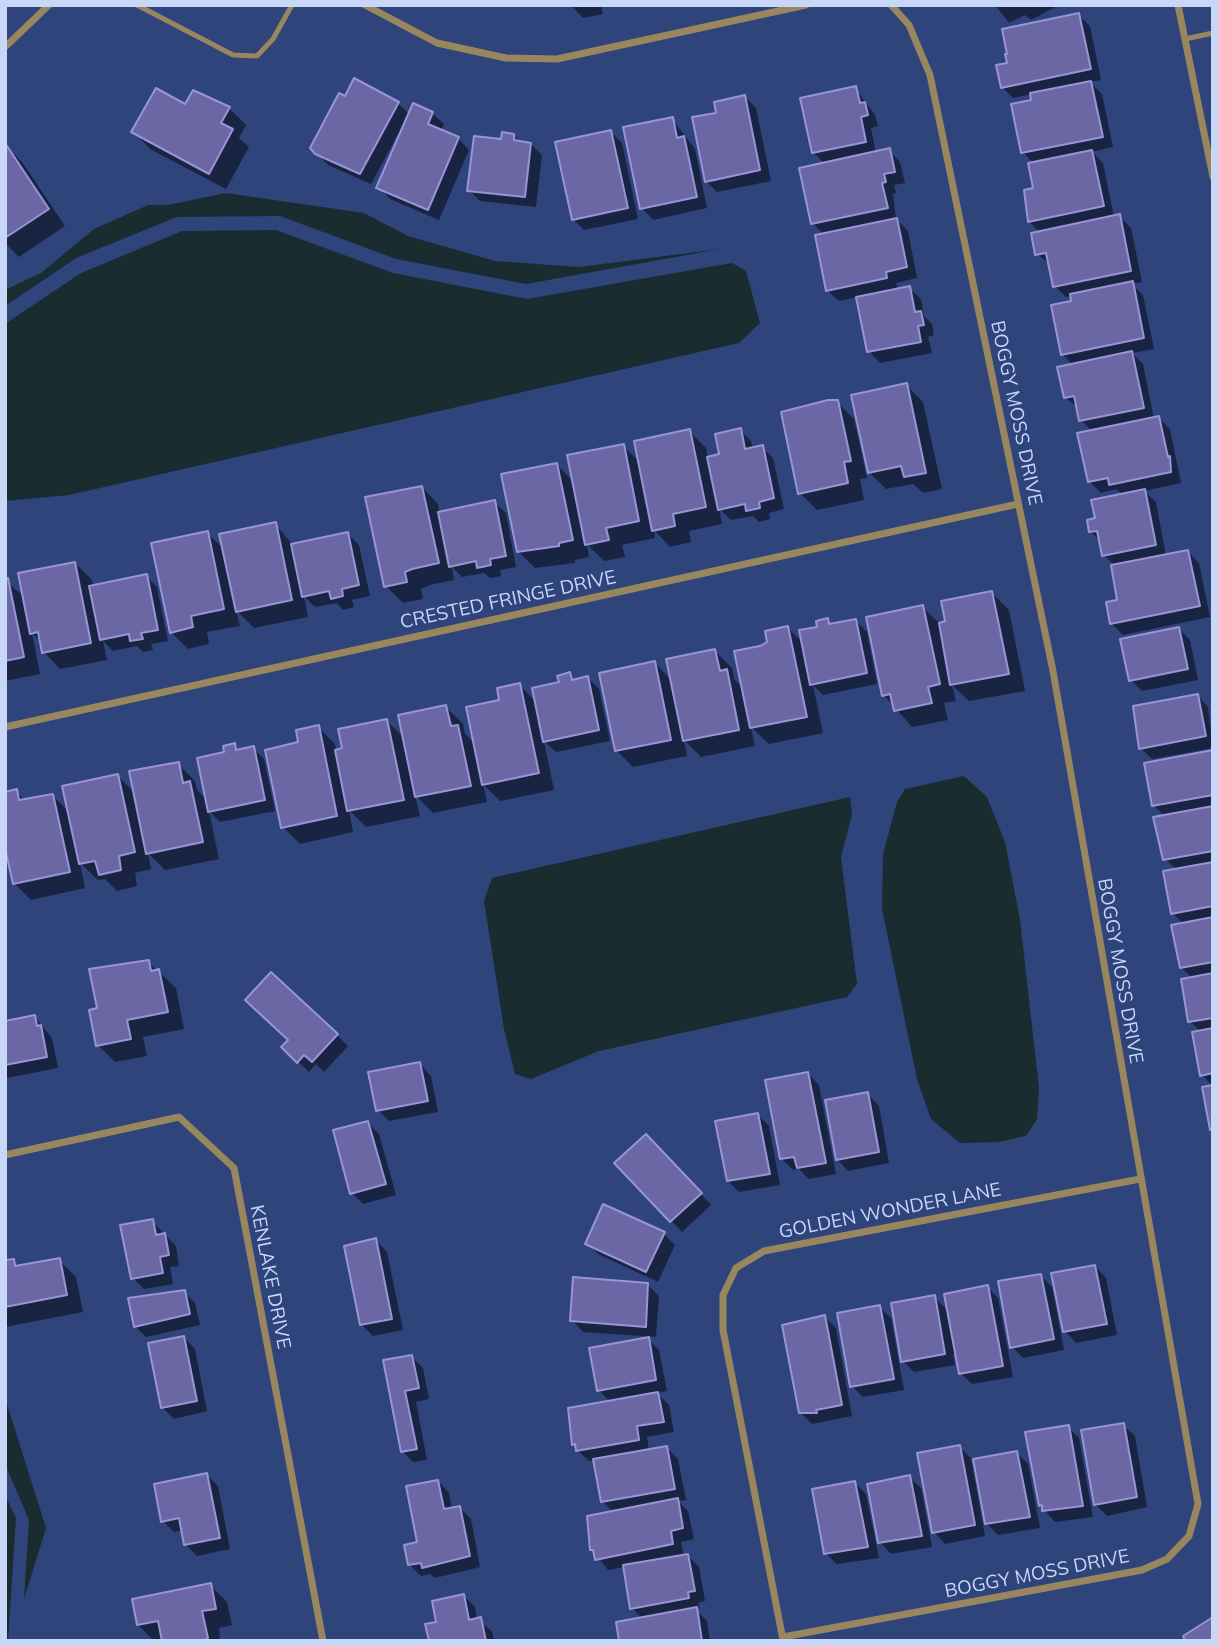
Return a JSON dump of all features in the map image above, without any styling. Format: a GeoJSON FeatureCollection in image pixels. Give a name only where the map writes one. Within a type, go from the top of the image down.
{"type":"FeatureCollection","features":[{"type":"Feature","properties":{"kind":"street"},"geometry":{"type":"LineString","coordinates":[[5,47],[48,5]]}},
{"type":"Feature","properties":{"kind":"street"},"geometry":{"type":"LineString","coordinates":[[365,5],[437,43],[506,58],[557,59],[806,5]]}},
{"type":"Feature","properties":{"kind":"street","name":"BOGGY MOSS DRIVE"},"geometry":{"type":"LineString","coordinates":[[783,1639],[1142,1570],[1167,1559],[1189,1536],[1198,1504],[1053,671],[930,75],[909,25],[891,5]]}},
{"type":"Feature","properties":{"kind":"street"},"geometry":{"type":"LineString","coordinates":[[1178,5],[1213,177]]}},
{"type":"Feature","properties":{"kind":"street","name":"CRESTED FRINGE DRIVE"},"geometry":{"type":"LineString","coordinates":[[5,727],[1018,504]]}},
{"type":"Feature","properties":{"kind":"street","name":"KENLAKE DRIVE"},"geometry":{"type":"LineString","coordinates":[[5,1155],[179,1117],[233,1168],[323,1641]]}},
{"type":"Feature","properties":{"kind":"street","name":"GOLDEN WONDER LANE"},"geometry":{"type":"LineString","coordinates":[[783,1639],[723,1330],[723,1295],[736,1268],[764,1251],[1140,1179]]}},
{"type":"Feature","properties":{"kind":"lane"},"geometry":{"type":"LineString","coordinates":[[137,5],[233,55],[257,56],[274,39],[292,5]]}},
{"type":"Feature","properties":{"kind":"lane"},"geometry":{"type":"LineString","coordinates":[[1185,39],[1213,33]]}},
{"type":"Feature","properties":{"kind":"shaded area"},"geometry":{"type":"Polygon","coordinates":[[[226,193],[364,213],[408,236],[495,261],[579,267],[720,249],[526,284],[396,259],[280,216],[177,217],[76,258],[5,306],[5,290],[41,273],[94,229],[148,205],[168,205],[226,193]]]}},
{"type":"Feature","properties":{"kind":"shaded area"},"geometry":{"type":"Polygon","coordinates":[[[276,230],[393,273],[527,299],[732,263],[746,271],[760,323],[739,343],[69,495],[5,501],[5,324],[81,273],[182,231],[276,230]]]}},
{"type":"Feature","properties":{"kind":"shaded area"},"geometry":{"type":"Polygon","coordinates":[[[964,776],[987,797],[1005,842],[1020,920],[1039,1088],[1037,1119],[1026,1136],[998,1142],[960,1143],[931,1119],[917,1079],[882,909],[883,854],[897,802],[905,789],[964,776]]]}},
{"type":"Feature","properties":{"kind":"shaded area"},"geometry":{"type":"Polygon","coordinates":[[[850,797],[852,815],[841,857],[857,984],[847,997],[599,1051],[531,1079],[515,1074],[504,1029],[484,901],[492,878],[850,797]]]}},
{"type":"Feature","properties":{"kind":"shaded area"},"geometry":{"type":"Polygon","coordinates":[[[5,1398],[46,1528],[24,1599],[29,1520],[5,1464],[5,1398]]]}},
{"type":"Feature","properties":{"kind":"shaded area"},"geometry":{"type":"Polygon","coordinates":[[[5,1495],[16,1518],[8,1641],[5,1641],[5,1495]]]}},
{"type":"Feature","properties":{"kind":"building"},"geometry":{"type":"Polygon","coordinates":[[[1079,13],[1091,69],[1001,88],[996,65],[1007,63],[1002,29],[1079,13]]]}},
{"type":"Feature","properties":{"kind":"building"},"geometry":{"type":"Polygon","coordinates":[[[354,78],[399,102],[360,174],[315,154],[310,148],[339,93],[345,96],[354,78]]]}},
{"type":"Feature","properties":{"kind":"building"},"geometry":{"type":"Polygon","coordinates":[[[1091,81],[1103,137],[1021,153],[1011,104],[1031,100],[1030,93],[1091,81]]]}},
{"type":"Feature","properties":{"kind":"building"},"geometry":{"type":"Polygon","coordinates":[[[856,86],[860,103],[865,102],[868,115],[861,117],[866,142],[812,153],[800,98],[856,86]]]}},
{"type":"Feature","properties":{"kind":"building"},"geometry":{"type":"Polygon","coordinates":[[[156,88],[185,104],[193,90],[230,107],[221,123],[233,129],[209,174],[131,132],[156,88]]]}},
{"type":"Feature","properties":{"kind":"building"},"geometry":{"type":"Polygon","coordinates":[[[745,95],[760,170],[705,182],[692,117],[716,113],[714,102],[745,95]]]}},
{"type":"Feature","properties":{"kind":"building"},"geometry":{"type":"Polygon","coordinates":[[[413,103],[433,112],[428,124],[459,137],[428,210],[376,188],[413,103]]]}},
{"type":"Feature","properties":{"kind":"building"},"geometry":{"type":"Polygon","coordinates":[[[673,117],[677,138],[684,136],[697,197],[640,209],[623,127],[673,117]]]}},
{"type":"Feature","properties":{"kind":"building"},"geometry":{"type":"Polygon","coordinates":[[[611,130],[628,208],[572,220],[555,142],[611,130]]]}},
{"type":"Feature","properties":{"kind":"building"},"geometry":{"type":"Polygon","coordinates":[[[502,132],[514,134],[514,140],[531,143],[525,197],[467,191],[474,136],[501,139],[502,132]]]}},
{"type":"Feature","properties":{"kind":"building"},"geometry":{"type":"Polygon","coordinates":[[[5,143],[49,209],[5,238],[5,143]]]}},
{"type":"Feature","properties":{"kind":"building"},"geometry":{"type":"Polygon","coordinates":[[[890,148],[895,172],[884,174],[886,182],[882,183],[888,208],[811,224],[799,168],[890,148]]]}},
{"type":"Feature","properties":{"kind":"building"},"geometry":{"type":"Polygon","coordinates":[[[1092,150],[1104,206],[1028,222],[1024,190],[1033,188],[1028,163],[1092,150]]]}},
{"type":"Feature","properties":{"kind":"building"},"geometry":{"type":"Polygon","coordinates":[[[1120,214],[1131,271],[1053,287],[1046,253],[1035,255],[1031,233],[1120,214]]]}},
{"type":"Feature","properties":{"kind":"building"},"geometry":{"type":"Polygon","coordinates":[[[897,218],[907,267],[886,272],[887,278],[826,291],[815,235],[897,218]]]}},
{"type":"Feature","properties":{"kind":"building"},"geometry":{"type":"Polygon","coordinates":[[[1133,281],[1144,338],[1061,355],[1051,305],[1071,301],[1070,294],[1133,281]]]}},
{"type":"Feature","properties":{"kind":"building"},"geometry":{"type":"Polygon","coordinates":[[[910,286],[915,312],[921,311],[924,325],[918,326],[921,342],[867,352],[856,297],[910,286]]]}},
{"type":"Feature","properties":{"kind":"building"},"geometry":{"type":"Polygon","coordinates":[[[1132,351],[1144,408],[1079,421],[1074,396],[1064,398],[1057,367],[1132,351]]]}},
{"type":"Feature","properties":{"kind":"building"},"geometry":{"type":"Polygon","coordinates":[[[907,383],[926,473],[904,477],[901,466],[868,473],[851,395],[907,383]]]}},
{"type":"Feature","properties":{"kind":"building"},"geometry":{"type":"Polygon","coordinates":[[[838,400],[851,461],[844,462],[848,483],[798,494],[781,412],[838,400]]]}},
{"type":"Feature","properties":{"kind":"building"},"geometry":{"type":"Polygon","coordinates":[[[1159,416],[1168,457],[1170,456],[1171,472],[1109,485],[1108,478],[1088,482],[1077,433],[1159,416]]]}},
{"type":"Feature","properties":{"kind":"building"},"geometry":{"type":"Polygon","coordinates":[[[741,428],[745,449],[763,445],[774,498],[759,502],[760,508],[746,511],[745,504],[718,510],[707,457],[719,454],[715,434],[741,428]]]}},
{"type":"Feature","properties":{"kind":"building"},"geometry":{"type":"Polygon","coordinates":[[[690,429],[706,507],[673,514],[675,526],[652,531],[634,441],[690,429]]]}},
{"type":"Feature","properties":{"kind":"building"},"geometry":{"type":"Polygon","coordinates":[[[624,444],[639,521],[606,528],[609,540],[585,545],[567,455],[624,444]]]}},
{"type":"Feature","properties":{"kind":"building"},"geometry":{"type":"Polygon","coordinates":[[[557,463],[573,540],[559,543],[559,546],[517,552],[501,474],[557,463]]]}},
{"type":"Feature","properties":{"kind":"building"},"geometry":{"type":"Polygon","coordinates":[[[422,486],[439,563],[405,572],[407,582],[384,587],[365,497],[422,486]]]}},
{"type":"Feature","properties":{"kind":"building"},"geometry":{"type":"Polygon","coordinates":[[[1145,489],[1156,545],[1102,556],[1097,531],[1089,532],[1087,520],[1095,518],[1091,500],[1145,489]]]}},
{"type":"Feature","properties":{"kind":"building"},"geometry":{"type":"Polygon","coordinates":[[[495,500],[506,556],[490,559],[491,565],[477,568],[476,561],[449,567],[438,512],[495,500]]]}},
{"type":"Feature","properties":{"kind":"building"},"geometry":{"type":"Polygon","coordinates":[[[276,522],[292,600],[236,612],[219,534],[276,522]]]}},
{"type":"Feature","properties":{"kind":"building"},"geometry":{"type":"Polygon","coordinates":[[[208,531],[224,609],[191,616],[193,627],[170,633],[151,543],[208,531]]]}},
{"type":"Feature","properties":{"kind":"building"},"geometry":{"type":"Polygon","coordinates":[[[348,532],[359,585],[342,589],[343,596],[331,599],[329,591],[302,597],[291,544],[348,532]]]}},
{"type":"Feature","properties":{"kind":"building"},"geometry":{"type":"Polygon","coordinates":[[[1188,550],[1200,606],[1110,624],[1106,602],[1117,600],[1111,565],[1188,550]]]}},
{"type":"Feature","properties":{"kind":"building"},"geometry":{"type":"Polygon","coordinates":[[[75,562],[91,643],[42,653],[38,632],[30,634],[18,573],[75,562]]]}},
{"type":"Feature","properties":{"kind":"building"},"geometry":{"type":"Polygon","coordinates":[[[147,574],[158,630],[141,633],[143,639],[130,641],[129,634],[100,640],[89,586],[147,574]]]}},
{"type":"Feature","properties":{"kind":"building"},"geometry":{"type":"Polygon","coordinates":[[[8,578],[24,657],[5,661],[5,579],[8,578]]]}},
{"type":"Feature","properties":{"kind":"building"},"geometry":{"type":"Polygon","coordinates":[[[992,591],[1009,674],[950,685],[939,623],[945,621],[941,601],[992,591]]]}},
{"type":"Feature","properties":{"kind":"building"},"geometry":{"type":"Polygon","coordinates":[[[923,605],[940,684],[928,687],[932,703],[894,711],[890,694],[882,696],[866,617],[923,605]]]}},
{"type":"Feature","properties":{"kind":"building"},"geometry":{"type":"Polygon","coordinates":[[[828,618],[829,624],[856,619],[867,673],[810,685],[799,630],[817,627],[816,621],[828,618]]]}},
{"type":"Feature","properties":{"kind":"building"},"geometry":{"type":"Polygon","coordinates":[[[788,626],[807,717],[750,728],[734,651],[760,646],[767,642],[765,631],[788,626]]]}},
{"type":"Feature","properties":{"kind":"building"},"geometry":{"type":"Polygon","coordinates":[[[1179,627],[1188,669],[1129,681],[1120,639],[1179,627]]]}},
{"type":"Feature","properties":{"kind":"building"},"geometry":{"type":"Polygon","coordinates":[[[715,649],[720,671],[727,669],[739,730],[683,741],[666,659],[715,649]]]}},
{"type":"Feature","properties":{"kind":"building"},"geometry":{"type":"Polygon","coordinates":[[[655,661],[671,740],[615,751],[599,673],[655,661]]]}},
{"type":"Feature","properties":{"kind":"building"},"geometry":{"type":"Polygon","coordinates":[[[570,672],[572,680],[588,676],[599,730],[543,742],[532,688],[559,682],[557,676],[570,672]]]}},
{"type":"Feature","properties":{"kind":"building"},"geometry":{"type":"Polygon","coordinates":[[[520,683],[539,773],[482,785],[466,707],[499,700],[497,688],[520,683]]]}},
{"type":"Feature","properties":{"kind":"building"},"geometry":{"type":"Polygon","coordinates":[[[1198,694],[1206,736],[1139,749],[1133,706],[1198,694]]]}},
{"type":"Feature","properties":{"kind":"building"},"geometry":{"type":"Polygon","coordinates":[[[446,705],[451,726],[458,725],[471,786],[415,797],[398,715],[446,705]]]}},
{"type":"Feature","properties":{"kind":"building"},"geometry":{"type":"Polygon","coordinates":[[[387,719],[404,800],[347,811],[335,750],[342,748],[338,729],[387,719]]]}},
{"type":"Feature","properties":{"kind":"building"},"geometry":{"type":"Polygon","coordinates":[[[319,725],[337,816],[281,828],[265,750],[298,742],[296,730],[319,725]]]}},
{"type":"Feature","properties":{"kind":"building"},"geometry":{"type":"Polygon","coordinates":[[[235,743],[236,750],[254,746],[265,800],[208,812],[197,758],[224,752],[223,746],[235,743]]]}},
{"type":"Feature","properties":{"kind":"building"},"geometry":{"type":"Polygon","coordinates":[[[1213,750],[1213,795],[1152,806],[1144,763],[1213,750]]]}},
{"type":"Feature","properties":{"kind":"building"},"geometry":{"type":"Polygon","coordinates":[[[179,762],[183,783],[190,781],[203,842],[146,854],[129,771],[179,762]]]}},
{"type":"Feature","properties":{"kind":"building"},"geometry":{"type":"Polygon","coordinates":[[[118,774],[135,852],[119,856],[121,870],[99,875],[95,861],[79,864],[62,786],[118,774]]]}},
{"type":"Feature","properties":{"kind":"building"},"geometry":{"type":"Polygon","coordinates":[[[17,789],[19,800],[53,794],[70,872],[13,884],[5,848],[5,792],[17,789]]]}},
{"type":"Feature","properties":{"kind":"building"},"geometry":{"type":"Polygon","coordinates":[[[1213,806],[1213,851],[1163,860],[1153,817],[1213,806]]]}},
{"type":"Feature","properties":{"kind":"building"},"geometry":{"type":"Polygon","coordinates":[[[1213,862],[1213,906],[1171,914],[1163,871],[1213,862]]]}},
{"type":"Feature","properties":{"kind":"building"},"geometry":{"type":"Polygon","coordinates":[[[1213,917],[1213,962],[1180,968],[1171,925],[1213,917]]]}},
{"type":"Feature","properties":{"kind":"building"},"geometry":{"type":"Polygon","coordinates":[[[149,960],[151,971],[159,969],[168,1012],[127,1020],[131,1039],[96,1046],[89,1010],[97,1008],[89,969],[149,960]]]}},
{"type":"Feature","properties":{"kind":"building"},"geometry":{"type":"Polygon","coordinates":[[[271,972],[338,1034],[312,1062],[304,1055],[297,1063],[281,1047],[288,1040],[245,1000],[271,972]]]}},
{"type":"Feature","properties":{"kind":"building"},"geometry":{"type":"Polygon","coordinates":[[[1213,973],[1213,1018],[1188,1022],[1181,979],[1213,973]]]}},
{"type":"Feature","properties":{"kind":"building"},"geometry":{"type":"Polygon","coordinates":[[[35,1015],[37,1026],[41,1025],[47,1057],[5,1065],[5,1021],[35,1015]]]}},
{"type":"Feature","properties":{"kind":"building"},"geometry":{"type":"Polygon","coordinates":[[[1213,1028],[1213,1073],[1200,1076],[1192,1032],[1213,1028]]]}},
{"type":"Feature","properties":{"kind":"building"},"geometry":{"type":"Polygon","coordinates":[[[420,1062],[428,1101],[376,1111],[368,1072],[420,1062]]]}},
{"type":"Feature","properties":{"kind":"building"},"geometry":{"type":"Polygon","coordinates":[[[808,1072],[826,1163],[797,1168],[794,1157],[780,1159],[765,1080],[808,1072]]]}},
{"type":"Feature","properties":{"kind":"building"},"geometry":{"type":"Polygon","coordinates":[[[1213,1085],[1213,1129],[1210,1130],[1202,1087],[1213,1085]]]}},
{"type":"Feature","properties":{"kind":"building"},"geometry":{"type":"Polygon","coordinates":[[[868,1092],[879,1152],[836,1160],[825,1100],[868,1092]]]}},
{"type":"Feature","properties":{"kind":"building"},"geometry":{"type":"Polygon","coordinates":[[[758,1113],[770,1174],[727,1181],[715,1121],[758,1113]]]}},
{"type":"Feature","properties":{"kind":"building"},"geometry":{"type":"Polygon","coordinates":[[[368,1121],[386,1184],[350,1194],[333,1130],[368,1121]]]}},
{"type":"Feature","properties":{"kind":"building"},"geometry":{"type":"Polygon","coordinates":[[[646,1134],[702,1193],[670,1222],[614,1163],[646,1134]]]}},
{"type":"Feature","properties":{"kind":"building"},"geometry":{"type":"Polygon","coordinates":[[[603,1204],[665,1232],[646,1272],[585,1244],[603,1204]]]}},
{"type":"Feature","properties":{"kind":"building"},"geometry":{"type":"Polygon","coordinates":[[[153,1219],[156,1235],[165,1233],[169,1255],[160,1257],[163,1273],[131,1279],[120,1225],[153,1219]]]}},
{"type":"Feature","properties":{"kind":"building"},"geometry":{"type":"Polygon","coordinates":[[[376,1238],[392,1319],[360,1325],[344,1246],[376,1238]]]}},
{"type":"Feature","properties":{"kind":"building"},"geometry":{"type":"Polygon","coordinates":[[[60,1258],[67,1295],[5,1307],[5,1260],[14,1259],[15,1266],[60,1258]]]}},
{"type":"Feature","properties":{"kind":"building"},"geometry":{"type":"Polygon","coordinates":[[[1095,1265],[1107,1324],[1063,1332],[1051,1273],[1095,1265]]]}},
{"type":"Feature","properties":{"kind":"building"},"geometry":{"type":"Polygon","coordinates":[[[1041,1274],[1054,1339],[1010,1348],[998,1281],[1041,1274]]]}},
{"type":"Feature","properties":{"kind":"building"},"geometry":{"type":"Polygon","coordinates":[[[573,1277],[648,1283],[646,1327],[570,1321],[573,1277]]]}},
{"type":"Feature","properties":{"kind":"building"},"geometry":{"type":"Polygon","coordinates":[[[988,1285],[1003,1366],[959,1374],[944,1294],[988,1285]]]}},
{"type":"Feature","properties":{"kind":"building"},"geometry":{"type":"Polygon","coordinates":[[[185,1290],[190,1314],[134,1327],[128,1298],[185,1290]]]}},
{"type":"Feature","properties":{"kind":"building"},"geometry":{"type":"Polygon","coordinates":[[[935,1295],[945,1354],[901,1362],[891,1303],[935,1295]]]}},
{"type":"Feature","properties":{"kind":"building"},"geometry":{"type":"Polygon","coordinates":[[[880,1305],[894,1379],[850,1387],[837,1313],[880,1305]]]}},
{"type":"Feature","properties":{"kind":"building"},"geometry":{"type":"Polygon","coordinates":[[[825,1315],[842,1405],[816,1410],[817,1413],[799,1413],[782,1325],[825,1315]]]}},
{"type":"Feature","properties":{"kind":"building"},"geometry":{"type":"Polygon","coordinates":[[[184,1336],[197,1401],[161,1408],[148,1343],[184,1336]]]}},
{"type":"Feature","properties":{"kind":"building"},"geometry":{"type":"Polygon","coordinates":[[[649,1337],[656,1380],[597,1391],[589,1348],[649,1337]]]}},
{"type":"Feature","properties":{"kind":"building"},"geometry":{"type":"Polygon","coordinates":[[[412,1355],[419,1388],[405,1391],[417,1449],[401,1452],[383,1360],[412,1355]]]}},
{"type":"Feature","properties":{"kind":"building"},"geometry":{"type":"Polygon","coordinates":[[[658,1392],[664,1422],[637,1426],[639,1440],[576,1451],[575,1444],[572,1445],[568,1408],[658,1392]]]}},
{"type":"Feature","properties":{"kind":"building"},"geometry":{"type":"Polygon","coordinates":[[[1124,1423],[1137,1497],[1094,1505],[1081,1430],[1124,1423]]]}},
{"type":"Feature","properties":{"kind":"building"},"geometry":{"type":"Polygon","coordinates":[[[1069,1425],[1083,1506],[1042,1511],[1025,1432],[1069,1425]]]}},
{"type":"Feature","properties":{"kind":"building"},"geometry":{"type":"Polygon","coordinates":[[[960,1445],[975,1525],[932,1533],[917,1453],[960,1445]]]}},
{"type":"Feature","properties":{"kind":"building"},"geometry":{"type":"Polygon","coordinates":[[[667,1446],[675,1489],[601,1502],[593,1459],[667,1446]]]}},
{"type":"Feature","properties":{"kind":"building"},"geometry":{"type":"Polygon","coordinates":[[[1017,1451],[1030,1517],[985,1524],[973,1459],[1017,1451]]]}},
{"type":"Feature","properties":{"kind":"building"},"geometry":{"type":"Polygon","coordinates":[[[207,1473],[220,1538],[184,1545],[179,1518],[161,1522],[154,1484],[207,1473]]]}},
{"type":"Feature","properties":{"kind":"building"},"geometry":{"type":"Polygon","coordinates":[[[910,1475],[922,1536],[878,1543],[867,1484],[910,1475]]]}},
{"type":"Feature","properties":{"kind":"building"},"geometry":{"type":"Polygon","coordinates":[[[438,1480],[444,1509],[460,1506],[470,1556],[422,1568],[421,1563],[408,1565],[404,1545],[417,1542],[406,1486],[438,1480]]]}},
{"type":"Feature","properties":{"kind":"building"},"geometry":{"type":"Polygon","coordinates":[[[855,1481],[868,1547],[824,1554],[812,1489],[855,1481]]]}},
{"type":"Feature","properties":{"kind":"building"},"geometry":{"type":"Polygon","coordinates":[[[678,1498],[683,1528],[671,1531],[673,1544],[595,1560],[593,1550],[590,1550],[587,1516],[678,1498]]]}},
{"type":"Feature","properties":{"kind":"building"},"geometry":{"type":"Polygon","coordinates":[[[688,1554],[695,1591],[688,1592],[689,1598],[630,1609],[623,1565],[688,1554]]]}},
{"type":"Feature","properties":{"kind":"building"},"geometry":{"type":"Polygon","coordinates":[[[211,1583],[216,1609],[202,1611],[208,1638],[204,1641],[162,1641],[158,1621],[137,1625],[132,1599],[211,1583]]]}},
{"type":"Feature","properties":{"kind":"building"},"geometry":{"type":"Polygon","coordinates":[[[464,1594],[469,1620],[481,1617],[486,1641],[429,1641],[425,1624],[436,1622],[432,1601],[464,1594]]]}},
{"type":"Feature","properties":{"kind":"building"},"geometry":{"type":"Polygon","coordinates":[[[697,1607],[702,1641],[619,1641],[616,1622],[697,1607]]]}},
{"type":"Feature","properties":{"kind":"building"},"geometry":{"type":"Polygon","coordinates":[[[1213,1617],[1213,1641],[1185,1641],[1183,1636],[1213,1617]]]}}]}
